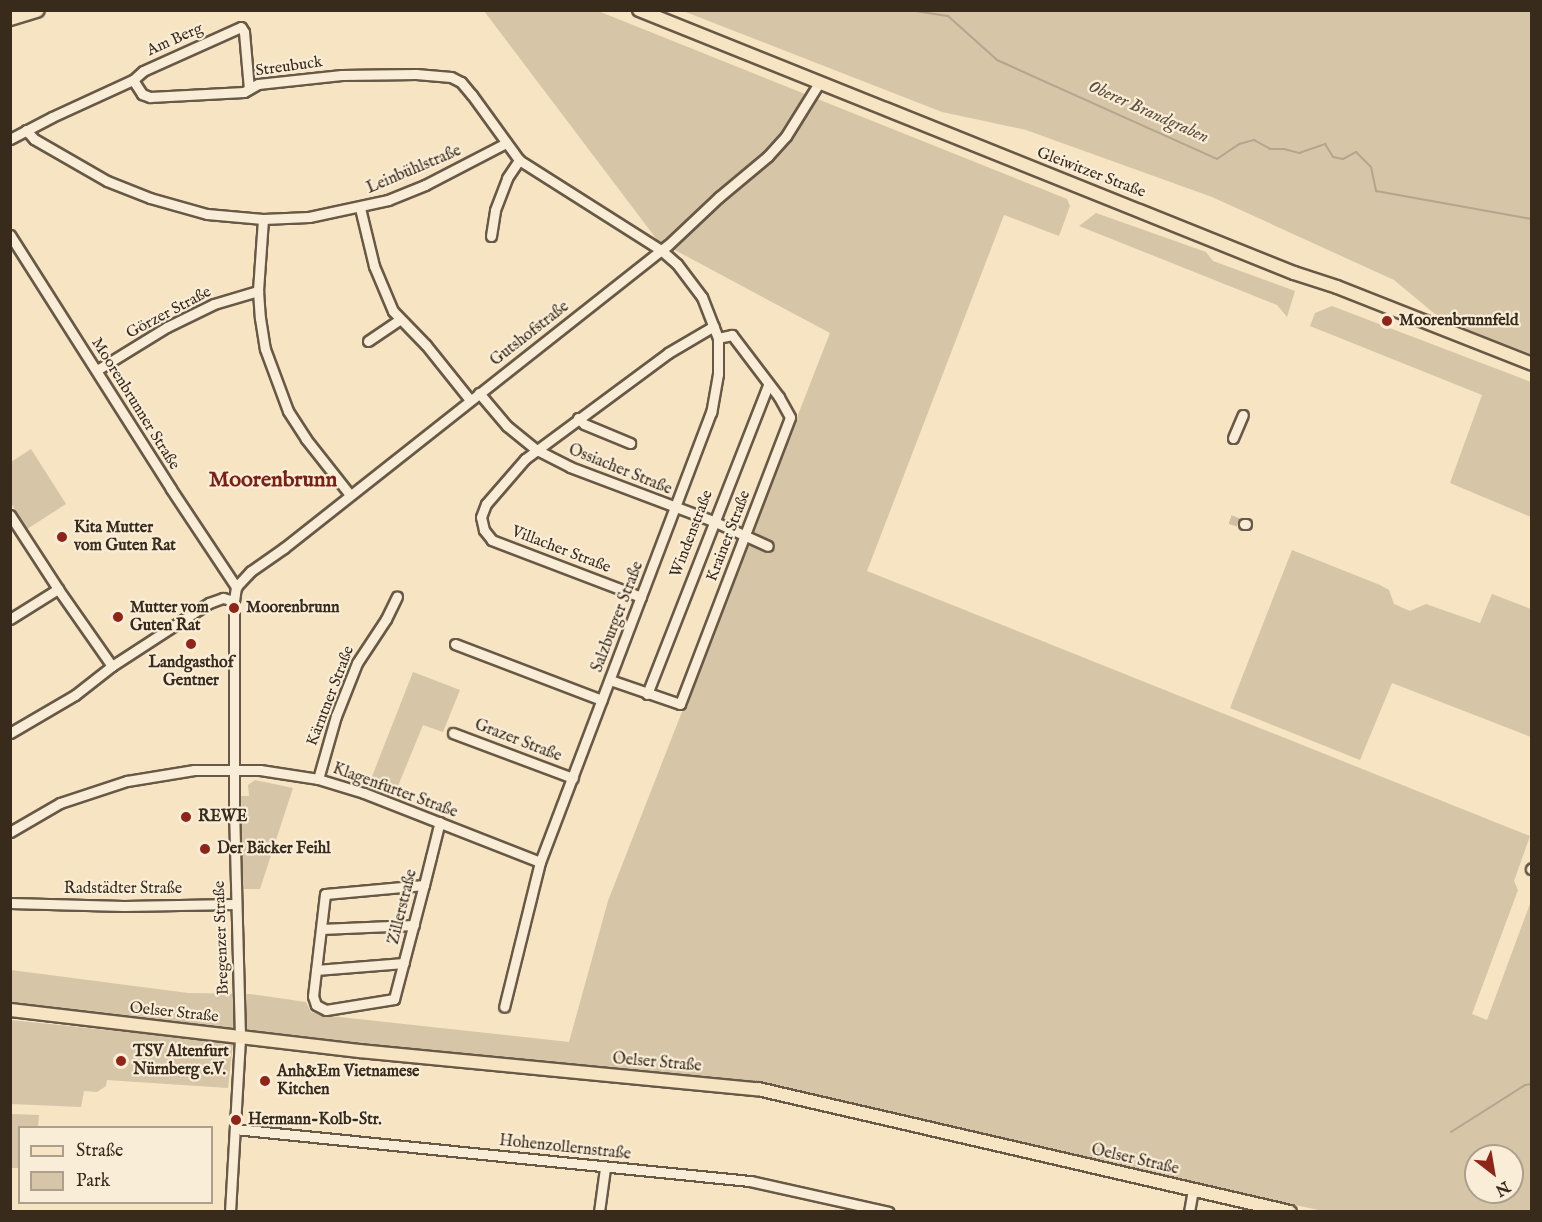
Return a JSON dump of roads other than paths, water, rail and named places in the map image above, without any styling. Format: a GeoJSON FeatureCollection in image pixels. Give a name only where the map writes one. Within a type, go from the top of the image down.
{"type":"FeatureCollection","features":[{"type":"Feature","properties":{"kind":"highway"},"geometry":{"type":"LineString","coordinates":[[10,18],[37,10]]}},
{"type":"Feature","properties":{"kind":"main road","name":"Gleiwitzer Straße"},"geometry":{"type":"LineString","coordinates":[[639,10],[1532,364]]}},
{"type":"Feature","properties":{"kind":"main road","name":"Oelser Straße"},"geometry":{"type":"LineString","coordinates":[[10,1010],[240,1037],[758,1089],[1290,1212]]}},
{"type":"Feature","properties":{"kind":"street","name":"Am Berg"},"geometry":{"type":"LineString","coordinates":[[133,80],[143,71],[241,27],[244,32],[249,89]]}},
{"type":"Feature","properties":{"kind":"street","name":"Streubuck"},"geometry":{"type":"LineString","coordinates":[[133,80],[142,94],[150,97],[244,92],[258,84],[342,75],[416,74],[451,77],[461,82],[472,95],[519,160],[661,250]]}},
{"type":"Feature","properties":{"kind":"street"},"geometry":{"type":"LineString","coordinates":[[10,139],[133,80]]}},
{"type":"Feature","properties":{"kind":"street","name":"Gutshofstraße"},"geometry":{"type":"LineString","coordinates":[[236,587],[251,571],[661,250],[768,156],[786,136],[819,83]]}},
{"type":"Feature","properties":{"kind":"street","name":"Leinbühlstraße"},"geometry":{"type":"LineString","coordinates":[[26,130],[34,139],[107,181],[150,198],[207,214],[263,219],[309,217],[360,208],[420,187],[506,143]]}},
{"type":"Feature","properties":{"kind":"street"},"geometry":{"type":"LineString","coordinates":[[490,236],[495,210],[507,178],[519,160]]}},
{"type":"Feature","properties":{"kind":"street"},"geometry":{"type":"LineString","coordinates":[[360,208],[382,290],[399,320],[426,345],[470,400]]}},
{"type":"Feature","properties":{"kind":"street"},"geometry":{"type":"LineString","coordinates":[[263,219],[258,291],[265,345],[280,394],[306,439],[350,495]]}},
{"type":"Feature","properties":{"kind":"street","name":"Moorenbrunner Straße"},"geometry":{"type":"LineString","coordinates":[[10,235],[236,587]]}},
{"type":"Feature","properties":{"kind":"street","name":"Salzburger Straße"},"geometry":{"type":"LineString","coordinates":[[504,1007],[540,862],[711,412],[718,375],[718,338],[702,297],[691,280],[661,250]]}},
{"type":"Feature","properties":{"kind":"street","name":"Görzer Straße"},"geometry":{"type":"LineString","coordinates":[[97,370],[167,327],[204,309],[258,291]]}},
{"type":"Feature","properties":{"kind":"street"},"geometry":{"type":"LineString","coordinates":[[368,341],[399,320]]}},
{"type":"Feature","properties":{"kind":"street","name":"Villacher Straße"},"geometry":{"type":"LineString","coordinates":[[641,597],[488,536],[481,517],[486,504],[525,459],[668,353],[714,326]]}},
{"type":"Feature","properties":{"kind":"street","name":"Krainer Straße"},"geometry":{"type":"LineString","coordinates":[[610,681],[680,704],[790,417],[732,335],[718,338]]}},
{"type":"Feature","properties":{"kind":"street","name":"Windenstraße"},"geometry":{"type":"LineString","coordinates":[[647,694],[712,522],[768,384]]}},
{"type":"Feature","properties":{"kind":"street","name":"Ossiacher Straße"},"geometry":{"type":"LineString","coordinates":[[479,393],[506,424],[537,450],[570,467],[746,535],[768,546]]}},
{"type":"Feature","properties":{"kind":"street"},"geometry":{"type":"LineString","coordinates":[[1233,438],[1243,415]]}},
{"type":"Feature","properties":{"kind":"street"},"geometry":{"type":"LineString","coordinates":[[578,418],[584,424],[630,443]]}},
{"type":"Feature","properties":{"kind":"street"},"geometry":{"type":"LineString","coordinates":[[11,516],[112,666]]}},
{"type":"Feature","properties":{"kind":"street","name":"Bregenzer Straße"},"geometry":{"type":"LineString","coordinates":[[230,1212],[240,1037],[235,903],[234,600],[236,587]]}},
{"type":"Feature","properties":{"kind":"street"},"geometry":{"type":"LineString","coordinates":[[10,619],[58,589]]}},
{"type":"Feature","properties":{"kind":"street","name":"Kärntner Straße"},"geometry":{"type":"LineString","coordinates":[[318,779],[336,716],[357,663],[397,596]]}},
{"type":"Feature","properties":{"kind":"street"},"geometry":{"type":"LineString","coordinates":[[10,733],[75,695],[112,666],[214,600],[234,600]]}},
{"type":"Feature","properties":{"kind":"street"},"geometry":{"type":"LineString","coordinates":[[455,644],[602,700]]}},
{"type":"Feature","properties":{"kind":"street","name":"Grazer Straße"},"geometry":{"type":"LineString","coordinates":[[453,733],[573,777]]}},
{"type":"Feature","properties":{"kind":"street","name":"Klagenfurter Straße"},"geometry":{"type":"LineString","coordinates":[[10,832],[60,803],[121,783],[159,774],[235,769],[260,770],[318,779],[364,793],[540,862]]}},
{"type":"Feature","properties":{"kind":"street","name":"Zillerstraße"},"geometry":{"type":"LineString","coordinates":[[316,970],[314,1000],[316,1005],[326,1010],[394,999],[440,822]]}},
{"type":"Feature","properties":{"kind":"street"},"geometry":{"type":"LineString","coordinates":[[404,963],[316,970],[325,894],[424,885]]}},
{"type":"Feature","properties":{"kind":"street","name":"Radstädter Straße"},"geometry":{"type":"LineString","coordinates":[[10,903],[115,906],[235,903]]}},
{"type":"Feature","properties":{"kind":"street"},"geometry":{"type":"LineString","coordinates":[[321,929],[414,925]]}},
{"type":"Feature","properties":{"kind":"street","name":"Hohenzollernstraße"},"geometry":{"type":"LineString","coordinates":[[235,1129],[750,1181],[889,1212]]}},
{"type":"Feature","properties":{"kind":"street"},"geometry":{"type":"LineString","coordinates":[[599,1212],[604,1168]]}},
{"type":"Feature","properties":{"kind":"street"},"geometry":{"type":"LineString","coordinates":[[1189,1212],[1193,1190]]}},
{"type":"Feature","properties":{"kind":"waterway","name":"Oberer Brandgraben"},"geometry":{"type":"LineString","coordinates":[[909,10],[948,16],[997,60],[1217,159],[1239,144],[1254,140],[1270,149],[1284,149],[1299,153],[1325,144],[1333,157],[1343,159],[1356,152],[1371,167],[1376,191],[1532,219]]}},
{"type":"Feature","properties":{"kind":"waterway"},"geometry":{"type":"LineString","coordinates":[[1451,1132],[1525,1085],[1532,1084]]}},
{"type":"Feature","properties":{"kind":"tunnel"},"geometry":{"type":"LineString","coordinates":[[1230,519],[1244,524]]}},
{"type":"Feature","properties":{"kind":"place","name":"Moorenbrunnfeld"},"geometry":{"type":"Point","coordinates":[1387,321]}},
{"type":"Feature","properties":{"kind":"place","name":"Kita Mutter vom Guten Rat"},"geometry":{"type":"Point","coordinates":[62,537]}},
{"type":"Feature","properties":{"kind":"place","name":"Moorenbrunn"},"geometry":{"type":"Point","coordinates":[234,608]}},
{"type":"Feature","properties":{"kind":"place","name":"Mutter vom Guten Rat"},"geometry":{"type":"Point","coordinates":[118,617]}},
{"type":"Feature","properties":{"kind":"place","name":"Landgasthof Gentner"},"geometry":{"type":"Point","coordinates":[191,644]}},
{"type":"Feature","properties":{"kind":"place","name":"REWE"},"geometry":{"type":"Point","coordinates":[186,817]}},
{"type":"Feature","properties":{"kind":"place","name":"Der Bäcker Feihl"},"geometry":{"type":"Point","coordinates":[205,849]}},
{"type":"Feature","properties":{"kind":"place","name":"TSV Altenfurt Nürnberg e.V."},"geometry":{"type":"Point","coordinates":[121,1061]}},
{"type":"Feature","properties":{"kind":"place","name":"Anh&Em Vietnamese Kitchen"},"geometry":{"type":"Point","coordinates":[265,1081]}},
{"type":"Feature","properties":{"kind":"place","name":"Hermann-Kolb-Str."},"geometry":{"type":"Point","coordinates":[236,1120]}},
{"type":"Feature","properties":{"kind":"district","name":"Moorenbrunn"},"geometry":{"type":"Point","coordinates":[273,481]}}]}
